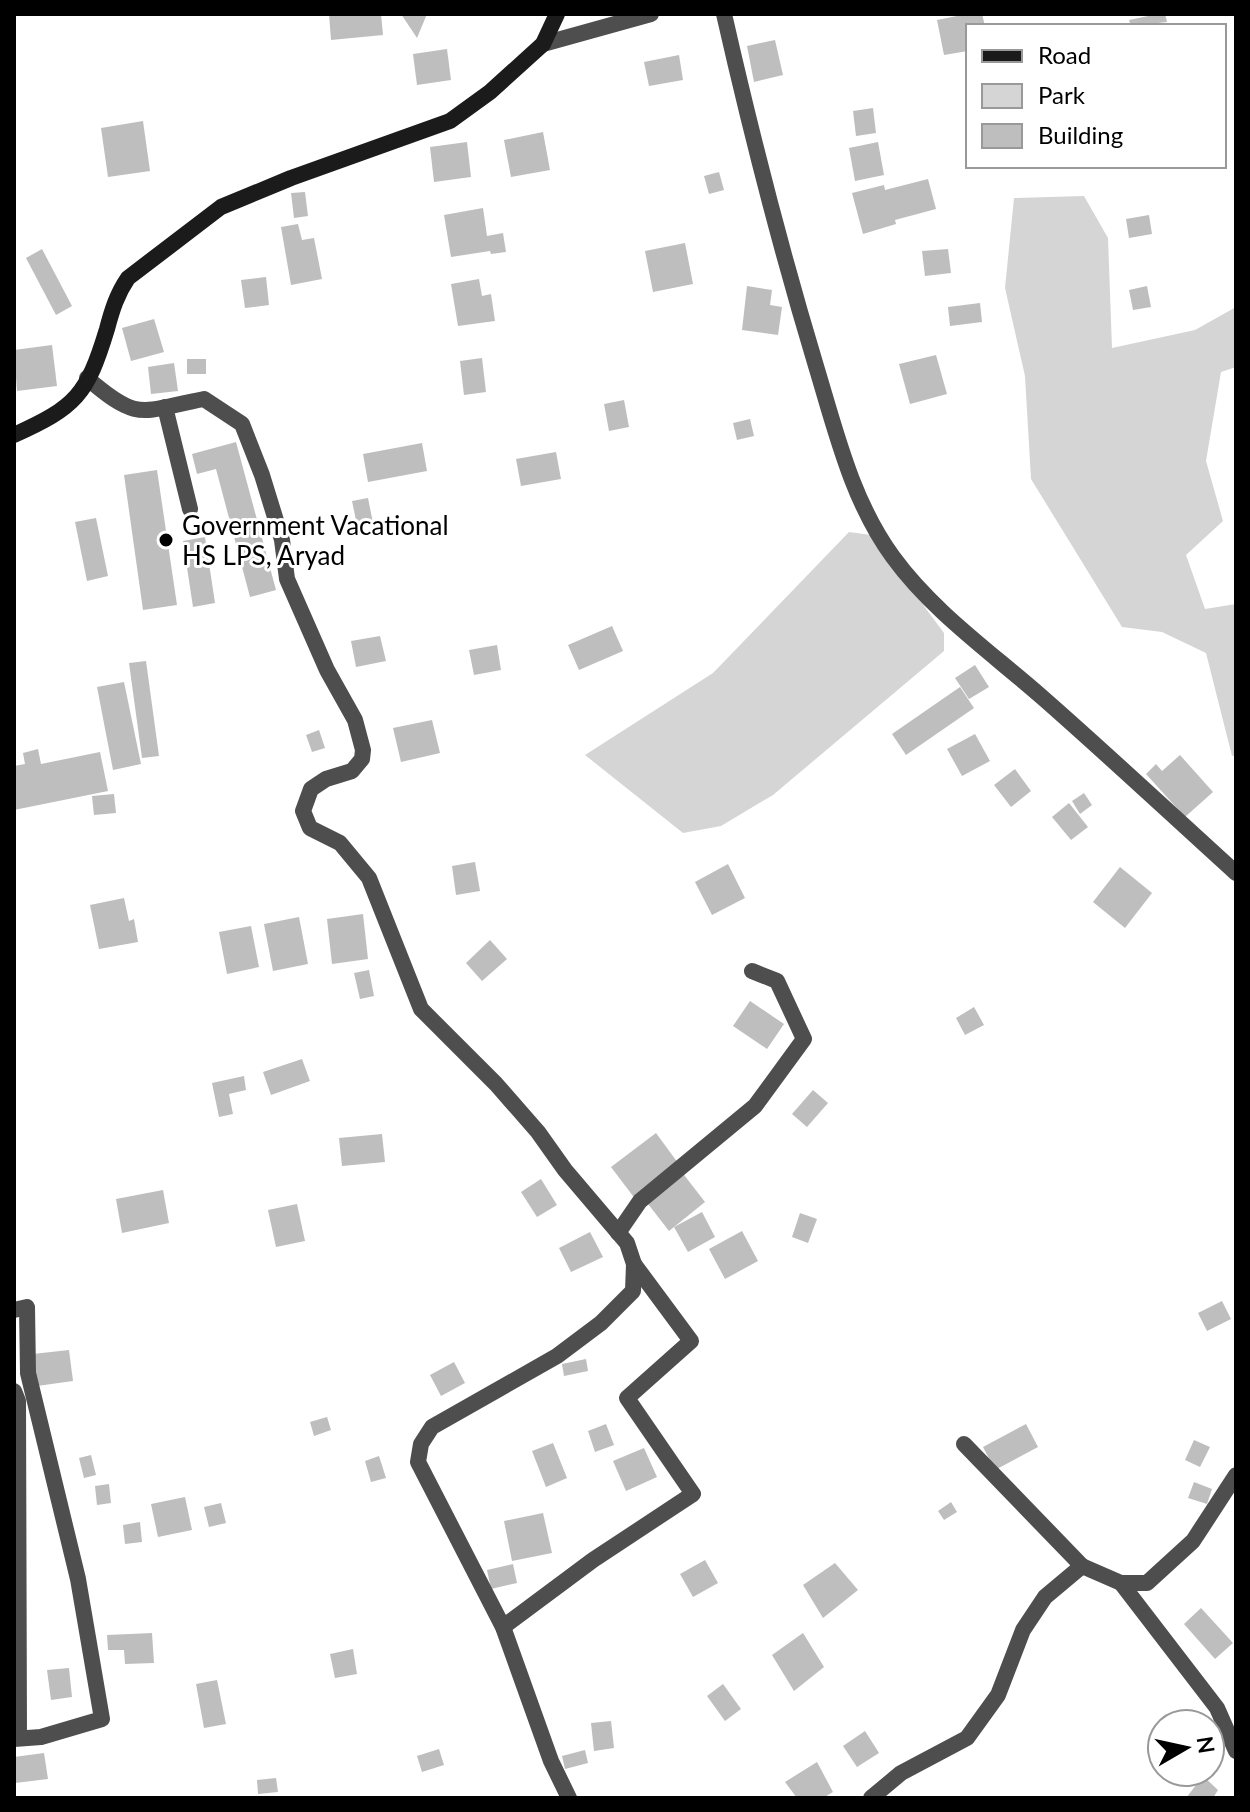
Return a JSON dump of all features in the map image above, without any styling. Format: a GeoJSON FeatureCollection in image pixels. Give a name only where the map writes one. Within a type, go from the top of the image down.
{"type":"FeatureCollection","features":[{"type":"Feature","properties":{"kind":"main road"},"geometry":{"type":"LineString","coordinates":[[14,435],[65,410],[81,391],[96,365],[117,293],[128,278],[221,207],[291,178],[450,121],[498,85],[543,44],[557,14]]}},
{"type":"Feature","properties":{"kind":"street"},"geometry":{"type":"LineString","coordinates":[[543,44],[651,14]]}},
{"type":"Feature","properties":{"kind":"street"},"geometry":{"type":"LineString","coordinates":[[724,14],[762,178],[798,306],[842,453],[858,495],[878,534],[910,577],[964,632],[1041,697],[1236,873]]}},
{"type":"Feature","properties":{"kind":"street"},"geometry":{"type":"LineString","coordinates":[[87,378],[127,408],[145,412],[204,399],[242,424],[278,526],[291,590],[327,670],[355,720],[363,750],[362,759],[352,771],[326,779],[311,789],[303,811],[310,828],[340,843],[369,878],[421,1009],[496,1084],[538,1132],[565,1170],[627,1243],[634,1264],[691,1341],[627,1398],[693,1494],[593,1560],[503,1627]]}},
{"type":"Feature","properties":{"kind":"street"},"geometry":{"type":"LineString","coordinates":[[165,407],[190,509]]}},
{"type":"Feature","properties":{"kind":"street"},"geometry":{"type":"LineString","coordinates":[[618,1233],[640,1201],[755,1106],[804,1039],[777,981],[752,971]]}},
{"type":"Feature","properties":{"kind":"street"},"geometry":{"type":"LineString","coordinates":[[569,1798],[551,1761],[503,1627],[418,1462],[421,1444],[432,1427],[557,1356],[601,1323],[633,1291],[634,1264]]}},
{"type":"Feature","properties":{"kind":"street"},"geometry":{"type":"LineString","coordinates":[[14,1310],[27,1307],[28,1373],[78,1579],[102,1719],[41,1737],[16,1738],[18,1401],[14,1391]]}},
{"type":"Feature","properties":{"kind":"street"},"geometry":{"type":"LineString","coordinates":[[964,1444],[1082,1566],[1121,1583],[1147,1583],[1164,1569],[1193,1541],[1236,1475]]}},
{"type":"Feature","properties":{"kind":"street"},"geometry":{"type":"LineString","coordinates":[[871,1798],[901,1773],[967,1738],[998,1695],[1029,1621],[1045,1597],[1082,1566]]}},
{"type":"Feature","properties":{"kind":"street"},"geometry":{"type":"LineString","coordinates":[[1121,1583],[1217,1708],[1236,1751]]}},
{"type":"Feature","properties":{"kind":"green space"},"geometry":{"type":"Polygon","coordinates":[[[1084,196],[1108,238],[1112,348],[1195,330],[1236,307],[1236,367],[1221,372],[1206,461],[1223,521],[1186,555],[1205,609],[1236,604],[1236,755],[1232,756],[1206,653],[1162,632],[1122,627],[1031,479],[1025,376],[1005,288],[1014,198],[1084,196]]]}},
{"type":"Feature","properties":{"kind":"green space"},"geometry":{"type":"Polygon","coordinates":[[[849,532],[871,535],[944,633],[944,651],[773,795],[721,826],[683,833],[585,755],[713,673],[849,532]]]}},
{"type":"Feature","properties":{"kind":"building"},"geometry":{"type":"Polygon","coordinates":[[[329,14],[381,14],[383,35],[331,40],[329,14]]]}},
{"type":"Feature","properties":{"kind":"building"},"geometry":{"type":"Polygon","coordinates":[[[401,14],[427,14],[417,38],[401,14]]]}},
{"type":"Feature","properties":{"kind":"building"},"geometry":{"type":"Polygon","coordinates":[[[982,14],[984,24],[966,24],[966,51],[944,55],[937,20],[982,14]]]}},
{"type":"Feature","properties":{"kind":"building"},"geometry":{"type":"Polygon","coordinates":[[[1165,14],[1167,22],[1130,24],[1129,20],[1165,14]]]}},
{"type":"Feature","properties":{"kind":"building"},"geometry":{"type":"Polygon","coordinates":[[[775,40],[783,75],[754,82],[747,46],[775,40]]]}},
{"type":"Feature","properties":{"kind":"building"},"geometry":{"type":"Polygon","coordinates":[[[447,49],[451,80],[417,85],[413,54],[447,49]]]}},
{"type":"Feature","properties":{"kind":"building"},"geometry":{"type":"Polygon","coordinates":[[[679,55],[683,80],[649,86],[644,62],[679,55]]]}},
{"type":"Feature","properties":{"kind":"building"},"geometry":{"type":"Polygon","coordinates":[[[873,108],[876,133],[856,136],[853,111],[873,108]]]}},
{"type":"Feature","properties":{"kind":"building"},"geometry":{"type":"Polygon","coordinates":[[[143,121],[150,171],[108,177],[101,128],[143,121]]]}},
{"type":"Feature","properties":{"kind":"building"},"geometry":{"type":"Polygon","coordinates":[[[543,132],[550,170],[511,177],[504,140],[543,132]]]}},
{"type":"Feature","properties":{"kind":"building"},"geometry":{"type":"Polygon","coordinates":[[[467,142],[471,177],[434,182],[430,147],[467,142]]]}},
{"type":"Feature","properties":{"kind":"building"},"geometry":{"type":"Polygon","coordinates":[[[878,142],[884,175],[855,181],[849,148],[878,142]]]}},
{"type":"Feature","properties":{"kind":"building"},"geometry":{"type":"Polygon","coordinates":[[[719,172],[724,190],[709,194],[704,176],[719,172]]]}},
{"type":"Feature","properties":{"kind":"building"},"geometry":{"type":"Polygon","coordinates":[[[928,179],[936,209],[895,220],[896,224],[863,234],[852,193],[884,185],[885,190],[928,179]]]}},
{"type":"Feature","properties":{"kind":"building"},"geometry":{"type":"Polygon","coordinates":[[[305,192],[308,216],[294,218],[291,193],[305,192]]]}},
{"type":"Feature","properties":{"kind":"building"},"geometry":{"type":"Polygon","coordinates":[[[483,208],[487,236],[503,233],[506,252],[491,254],[490,251],[451,257],[444,215],[483,208]]]}},
{"type":"Feature","properties":{"kind":"building"},"geometry":{"type":"Polygon","coordinates":[[[1149,215],[1152,234],[1129,238],[1126,219],[1149,215]]]}},
{"type":"Feature","properties":{"kind":"building"},"geometry":{"type":"Polygon","coordinates":[[[298,224],[302,240],[314,238],[322,279],[291,285],[281,227],[298,224]]]}},
{"type":"Feature","properties":{"kind":"building"},"geometry":{"type":"Polygon","coordinates":[[[685,243],[693,284],[653,292],[645,251],[685,243]]]}},
{"type":"Feature","properties":{"kind":"building"},"geometry":{"type":"Polygon","coordinates":[[[42,249],[72,306],[56,315],[26,258],[42,249]]]}},
{"type":"Feature","properties":{"kind":"building"},"geometry":{"type":"Polygon","coordinates":[[[948,249],[951,273],[925,276],[922,251],[948,249]]]}},
{"type":"Feature","properties":{"kind":"building"},"geometry":{"type":"Polygon","coordinates":[[[266,277],[269,305],[245,308],[241,280],[266,277]]]}},
{"type":"Feature","properties":{"kind":"building"},"geometry":{"type":"Polygon","coordinates":[[[479,279],[482,296],[491,294],[495,321],[458,326],[451,284],[479,279]]]}},
{"type":"Feature","properties":{"kind":"building"},"geometry":{"type":"Polygon","coordinates":[[[747,286],[772,290],[770,305],[782,307],[778,335],[742,330],[747,286]]]}},
{"type":"Feature","properties":{"kind":"building"},"geometry":{"type":"Polygon","coordinates":[[[1147,286],[1151,307],[1133,310],[1129,290],[1147,286]]]}},
{"type":"Feature","properties":{"kind":"building"},"geometry":{"type":"Polygon","coordinates":[[[980,303],[982,322],[950,326],[948,307],[980,303]]]}},
{"type":"Feature","properties":{"kind":"building"},"geometry":{"type":"Polygon","coordinates":[[[154,319],[164,352],[131,361],[122,328],[154,319]]]}},
{"type":"Feature","properties":{"kind":"building"},"geometry":{"type":"Polygon","coordinates":[[[52,345],[57,386],[17,391],[14,350],[52,345]]]}},
{"type":"Feature","properties":{"kind":"building"},"geometry":{"type":"Polygon","coordinates":[[[936,355],[947,394],[910,404],[899,364],[936,355]]]}},
{"type":"Feature","properties":{"kind":"building"},"geometry":{"type":"Polygon","coordinates":[[[482,358],[486,392],[464,395],[460,361],[482,358]]]}},
{"type":"Feature","properties":{"kind":"building"},"geometry":{"type":"Polygon","coordinates":[[[187,359],[206,359],[206,374],[187,374],[187,359]]]}},
{"type":"Feature","properties":{"kind":"building"},"geometry":{"type":"Polygon","coordinates":[[[174,363],[178,391],[151,394],[148,367],[174,363]]]}},
{"type":"Feature","properties":{"kind":"building"},"geometry":{"type":"Polygon","coordinates":[[[624,400],[629,427],[609,431],[604,404],[624,400]]]}},
{"type":"Feature","properties":{"kind":"building"},"geometry":{"type":"Polygon","coordinates":[[[750,419],[754,436],[737,440],[733,423],[750,419]]]}},
{"type":"Feature","properties":{"kind":"building"},"geometry":{"type":"Polygon","coordinates":[[[236,442],[276,590],[250,597],[216,469],[197,474],[192,454],[236,442]]]}},
{"type":"Feature","properties":{"kind":"building"},"geometry":{"type":"Polygon","coordinates":[[[422,443],[427,471],[368,482],[363,454],[422,443]]]}},
{"type":"Feature","properties":{"kind":"building"},"geometry":{"type":"Polygon","coordinates":[[[556,452],[561,479],[521,486],[516,459],[556,452]]]}},
{"type":"Feature","properties":{"kind":"building"},"geometry":{"type":"Polygon","coordinates":[[[157,470],[177,605],[143,610],[124,475],[157,470]]]}},
{"type":"Feature","properties":{"kind":"building"},"geometry":{"type":"Polygon","coordinates":[[[368,498],[373,523],[357,525],[352,501],[368,498]]]}},
{"type":"Feature","properties":{"kind":"building"},"geometry":{"type":"Polygon","coordinates":[[[96,518],[108,576],[87,581],[75,522],[96,518]]]}},
{"type":"Feature","properties":{"kind":"building"},"geometry":{"type":"Polygon","coordinates":[[[205,537],[215,603],[193,607],[183,541],[205,537]]]}},
{"type":"Feature","properties":{"kind":"building"},"geometry":{"type":"Polygon","coordinates":[[[612,626],[623,651],[579,670],[568,645],[612,626]]]}},
{"type":"Feature","properties":{"kind":"building"},"geometry":{"type":"Polygon","coordinates":[[[380,636],[386,661],[356,667],[351,641],[380,636]]]}},
{"type":"Feature","properties":{"kind":"building"},"geometry":{"type":"Polygon","coordinates":[[[497,645],[501,670],[474,675],[469,650],[497,645]]]}},
{"type":"Feature","properties":{"kind":"building"},"geometry":{"type":"Polygon","coordinates":[[[146,661],[159,756],[142,758],[129,663],[146,661]]]}},
{"type":"Feature","properties":{"kind":"building"},"geometry":{"type":"Polygon","coordinates":[[[975,665],[989,687],[969,699],[955,678],[975,665]]]}},
{"type":"Feature","properties":{"kind":"building"},"geometry":{"type":"Polygon","coordinates":[[[124,682],[141,764],[113,770],[97,687],[124,682]]]}},
{"type":"Feature","properties":{"kind":"building"},"geometry":{"type":"Polygon","coordinates":[[[960,687],[974,708],[906,755],[892,734],[960,687]]]}},
{"type":"Feature","properties":{"kind":"building"},"geometry":{"type":"Polygon","coordinates":[[[432,720],[440,753],[401,762],[393,728],[432,720]]]}},
{"type":"Feature","properties":{"kind":"building"},"geometry":{"type":"Polygon","coordinates":[[[319,730],[325,748],[312,752],[306,735],[319,730]]]}},
{"type":"Feature","properties":{"kind":"building"},"geometry":{"type":"Polygon","coordinates":[[[975,734],[990,761],[962,776],[947,749],[975,734]]]}},
{"type":"Feature","properties":{"kind":"building"},"geometry":{"type":"Polygon","coordinates":[[[38,749],[41,764],[100,752],[108,791],[14,810],[14,766],[25,764],[23,753],[38,749]]]}},
{"type":"Feature","properties":{"kind":"building"},"geometry":{"type":"Polygon","coordinates":[[[1180,755],[1213,792],[1185,817],[1146,774],[1156,764],[1162,771],[1180,755]]]}},
{"type":"Feature","properties":{"kind":"building"},"geometry":{"type":"Polygon","coordinates":[[[1015,769],[1031,791],[1011,807],[994,785],[1015,769]]]}},
{"type":"Feature","properties":{"kind":"building"},"geometry":{"type":"Polygon","coordinates":[[[1084,793],[1092,805],[1080,814],[1072,801],[1084,793]]]}},
{"type":"Feature","properties":{"kind":"building"},"geometry":{"type":"Polygon","coordinates":[[[114,794],[116,813],[94,815],[92,796],[114,794]]]}},
{"type":"Feature","properties":{"kind":"building"},"geometry":{"type":"Polygon","coordinates":[[[1069,803],[1088,827],[1071,840],[1052,817],[1069,803]]]}},
{"type":"Feature","properties":{"kind":"building"},"geometry":{"type":"Polygon","coordinates":[[[475,862],[480,891],[456,895],[452,866],[475,862]]]}},
{"type":"Feature","properties":{"kind":"building"},"geometry":{"type":"Polygon","coordinates":[[[728,864],[745,898],[712,915],[695,882],[728,864]]]}},
{"type":"Feature","properties":{"kind":"building"},"geometry":{"type":"Polygon","coordinates":[[[1120,867],[1152,893],[1125,928],[1093,902],[1120,867]]]}},
{"type":"Feature","properties":{"kind":"building"},"geometry":{"type":"Polygon","coordinates":[[[124,898],[129,921],[134,919],[138,942],[99,949],[90,905],[124,898]]]}},
{"type":"Feature","properties":{"kind":"building"},"geometry":{"type":"Polygon","coordinates":[[[363,914],[368,959],[332,964],[327,919],[363,914]]]}},
{"type":"Feature","properties":{"kind":"building"},"geometry":{"type":"Polygon","coordinates":[[[299,917],[308,964],[273,971],[264,924],[299,917]]]}},
{"type":"Feature","properties":{"kind":"building"},"geometry":{"type":"Polygon","coordinates":[[[251,926],[259,967],[227,974],[219,932],[251,926]]]}},
{"type":"Feature","properties":{"kind":"building"},"geometry":{"type":"Polygon","coordinates":[[[490,940],[507,959],[482,981],[466,963],[490,940]]]}},
{"type":"Feature","properties":{"kind":"building"},"geometry":{"type":"Polygon","coordinates":[[[369,970],[374,996],[360,999],[354,973],[369,970]]]}},
{"type":"Feature","properties":{"kind":"building"},"geometry":{"type":"Polygon","coordinates":[[[750,1001],[784,1024],[767,1049],[733,1026],[750,1001]]]}},
{"type":"Feature","properties":{"kind":"building"},"geometry":{"type":"Polygon","coordinates":[[[974,1007],[984,1025],[965,1035],[956,1018],[974,1007]]]}},
{"type":"Feature","properties":{"kind":"building"},"geometry":{"type":"Polygon","coordinates":[[[302,1059],[310,1081],[271,1095],[263,1072],[302,1059]]]}},
{"type":"Feature","properties":{"kind":"building"},"geometry":{"type":"Polygon","coordinates":[[[244,1076],[246,1090],[229,1094],[233,1114],[219,1117],[212,1083],[244,1076]]]}},
{"type":"Feature","properties":{"kind":"building"},"geometry":{"type":"Polygon","coordinates":[[[813,1090],[828,1103],[807,1127],[792,1114],[813,1090]]]}},
{"type":"Feature","properties":{"kind":"building"},"geometry":{"type":"Polygon","coordinates":[[[656,1133],[678,1163],[636,1200],[611,1167],[656,1133]]]}},
{"type":"Feature","properties":{"kind":"building"},"geometry":{"type":"Polygon","coordinates":[[[382,1134],[385,1162],[342,1166],[339,1138],[382,1134]]]}},
{"type":"Feature","properties":{"kind":"building"},"geometry":{"type":"Polygon","coordinates":[[[681,1171],[705,1202],[669,1231],[645,1200],[681,1171]]]}},
{"type":"Feature","properties":{"kind":"building"},"geometry":{"type":"Polygon","coordinates":[[[541,1179],[557,1205],[537,1217],[521,1192],[541,1179]]]}},
{"type":"Feature","properties":{"kind":"building"},"geometry":{"type":"Polygon","coordinates":[[[163,1190],[169,1223],[122,1233],[116,1199],[163,1190]]]}},
{"type":"Feature","properties":{"kind":"building"},"geometry":{"type":"Polygon","coordinates":[[[297,1204],[305,1241],[276,1247],[268,1210],[297,1204]]]}},
{"type":"Feature","properties":{"kind":"building"},"geometry":{"type":"Polygon","coordinates":[[[702,1212],[715,1237],[688,1252],[674,1227],[702,1212]]]}},
{"type":"Feature","properties":{"kind":"building"},"geometry":{"type":"Polygon","coordinates":[[[800,1213],[817,1219],[808,1243],[792,1237],[800,1213]]]}},
{"type":"Feature","properties":{"kind":"building"},"geometry":{"type":"Polygon","coordinates":[[[742,1231],[758,1261],[725,1279],[709,1249],[742,1231]]]}},
{"type":"Feature","properties":{"kind":"building"},"geometry":{"type":"Polygon","coordinates":[[[590,1232],[603,1257],[571,1272],[559,1248],[590,1232]]]}},
{"type":"Feature","properties":{"kind":"building"},"geometry":{"type":"Polygon","coordinates":[[[1222,1301],[1231,1319],[1207,1331],[1198,1313],[1222,1301]]]}},
{"type":"Feature","properties":{"kind":"building"},"geometry":{"type":"Polygon","coordinates":[[[69,1350],[73,1381],[37,1386],[33,1354],[69,1350]]]}},
{"type":"Feature","properties":{"kind":"building"},"geometry":{"type":"Polygon","coordinates":[[[586,1359],[588,1371],[564,1376],[562,1364],[586,1359]]]}},
{"type":"Feature","properties":{"kind":"building"},"geometry":{"type":"Polygon","coordinates":[[[454,1362],[465,1383],[441,1396],[430,1375],[454,1362]]]}},
{"type":"Feature","properties":{"kind":"building"},"geometry":{"type":"Polygon","coordinates":[[[327,1417],[331,1430],[314,1436],[310,1422],[327,1417]]]}},
{"type":"Feature","properties":{"kind":"building"},"geometry":{"type":"Polygon","coordinates":[[[606,1424],[614,1445],[595,1452],[588,1431],[606,1424]]]}},
{"type":"Feature","properties":{"kind":"building"},"geometry":{"type":"Polygon","coordinates":[[[1026,1424],[1038,1447],[995,1470],[983,1447],[1026,1424]]]}},
{"type":"Feature","properties":{"kind":"building"},"geometry":{"type":"Polygon","coordinates":[[[1194,1440],[1210,1447],[1200,1467],[1185,1460],[1194,1440]]]}},
{"type":"Feature","properties":{"kind":"building"},"geometry":{"type":"Polygon","coordinates":[[[553,1443],[567,1478],[546,1487],[532,1451],[553,1443]]]}},
{"type":"Feature","properties":{"kind":"building"},"geometry":{"type":"Polygon","coordinates":[[[644,1448],[657,1477],[626,1491],[613,1461],[644,1448]]]}},
{"type":"Feature","properties":{"kind":"building"},"geometry":{"type":"Polygon","coordinates":[[[91,1455],[96,1475],[84,1478],[79,1458],[91,1455]]]}},
{"type":"Feature","properties":{"kind":"building"},"geometry":{"type":"Polygon","coordinates":[[[379,1456],[386,1478],[371,1482],[365,1461],[379,1456]]]}},
{"type":"Feature","properties":{"kind":"building"},"geometry":{"type":"Polygon","coordinates":[[[1194,1482],[1212,1489],[1207,1504],[1188,1498],[1194,1482]]]}},
{"type":"Feature","properties":{"kind":"building"},"geometry":{"type":"Polygon","coordinates":[[[109,1484],[111,1503],[97,1505],[95,1486],[109,1484]]]}},
{"type":"Feature","properties":{"kind":"building"},"geometry":{"type":"Polygon","coordinates":[[[185,1497],[192,1530],[158,1537],[151,1504],[185,1497]]]}},
{"type":"Feature","properties":{"kind":"building"},"geometry":{"type":"Polygon","coordinates":[[[951,1502],[957,1512],[944,1520],[938,1511],[951,1502]]]}},
{"type":"Feature","properties":{"kind":"building"},"geometry":{"type":"Polygon","coordinates":[[[221,1503],[226,1523],[209,1527],[204,1507],[221,1503]]]}},
{"type":"Feature","properties":{"kind":"building"},"geometry":{"type":"Polygon","coordinates":[[[543,1513],[552,1553],[512,1561],[504,1521],[543,1513]]]}},
{"type":"Feature","properties":{"kind":"building"},"geometry":{"type":"Polygon","coordinates":[[[140,1522],[142,1542],[125,1544],[123,1525],[140,1522]]]}},
{"type":"Feature","properties":{"kind":"building"},"geometry":{"type":"Polygon","coordinates":[[[705,1560],[718,1583],[693,1597],[680,1574],[705,1560]]]}},
{"type":"Feature","properties":{"kind":"building"},"geometry":{"type":"Polygon","coordinates":[[[835,1563],[858,1590],[823,1618],[803,1585],[835,1563]]]}},
{"type":"Feature","properties":{"kind":"building"},"geometry":{"type":"Polygon","coordinates":[[[513,1564],[517,1583],[491,1589],[487,1570],[513,1564]]]}},
{"type":"Feature","properties":{"kind":"building"},"geometry":{"type":"Polygon","coordinates":[[[1201,1608],[1233,1643],[1215,1659],[1184,1624],[1201,1608]]]}},
{"type":"Feature","properties":{"kind":"building"},"geometry":{"type":"Polygon","coordinates":[[[152,1633],[154,1663],[125,1664],[124,1650],[108,1650],[107,1635],[152,1633]]]}},
{"type":"Feature","properties":{"kind":"building"},"geometry":{"type":"Polygon","coordinates":[[[803,1633],[824,1667],[794,1691],[772,1655],[803,1633]]]}},
{"type":"Feature","properties":{"kind":"building"},"geometry":{"type":"Polygon","coordinates":[[[353,1649],[357,1674],[335,1678],[330,1654],[353,1649]]]}},
{"type":"Feature","properties":{"kind":"building"},"geometry":{"type":"Polygon","coordinates":[[[69,1668],[72,1697],[51,1700],[47,1670],[69,1668]]]}},
{"type":"Feature","properties":{"kind":"building"},"geometry":{"type":"Polygon","coordinates":[[[217,1680],[226,1724],[204,1728],[196,1684],[217,1680]]]}},
{"type":"Feature","properties":{"kind":"building"},"geometry":{"type":"Polygon","coordinates":[[[723,1684],[741,1709],[725,1721],[707,1696],[723,1684]]]}},
{"type":"Feature","properties":{"kind":"building"},"geometry":{"type":"Polygon","coordinates":[[[611,1721],[614,1748],[594,1751],[591,1723],[611,1721]]]}},
{"type":"Feature","properties":{"kind":"building"},"geometry":{"type":"Polygon","coordinates":[[[865,1731],[879,1753],[857,1767],[843,1746],[865,1731]]]}},
{"type":"Feature","properties":{"kind":"building"},"geometry":{"type":"Polygon","coordinates":[[[439,1749],[444,1765],[422,1772],[417,1756],[439,1749]]]}},
{"type":"Feature","properties":{"kind":"building"},"geometry":{"type":"Polygon","coordinates":[[[585,1750],[588,1763],[565,1769],[562,1756],[585,1750]]]}},
{"type":"Feature","properties":{"kind":"building"},"geometry":{"type":"Polygon","coordinates":[[[44,1753],[48,1779],[15,1783],[14,1757],[44,1753]]]}},
{"type":"Feature","properties":{"kind":"building"},"geometry":{"type":"Polygon","coordinates":[[[817,1762],[833,1792],[823,1798],[797,1798],[785,1782],[817,1762]]]}},
{"type":"Feature","properties":{"kind":"building"},"geometry":{"type":"Polygon","coordinates":[[[276,1778],[278,1792],[258,1794],[257,1780],[276,1778]]]}},
{"type":"Feature","properties":{"kind":"building"},"geometry":{"type":"Polygon","coordinates":[[[1194,1788],[1218,1790],[1213,1798],[1186,1798],[1194,1788]]]}},
{"type":"Feature","properties":{"kind":"place","name":"Government Vacational HS LPS, Aryad"},"geometry":{"type":"Point","coordinates":[166,540]}}]}
